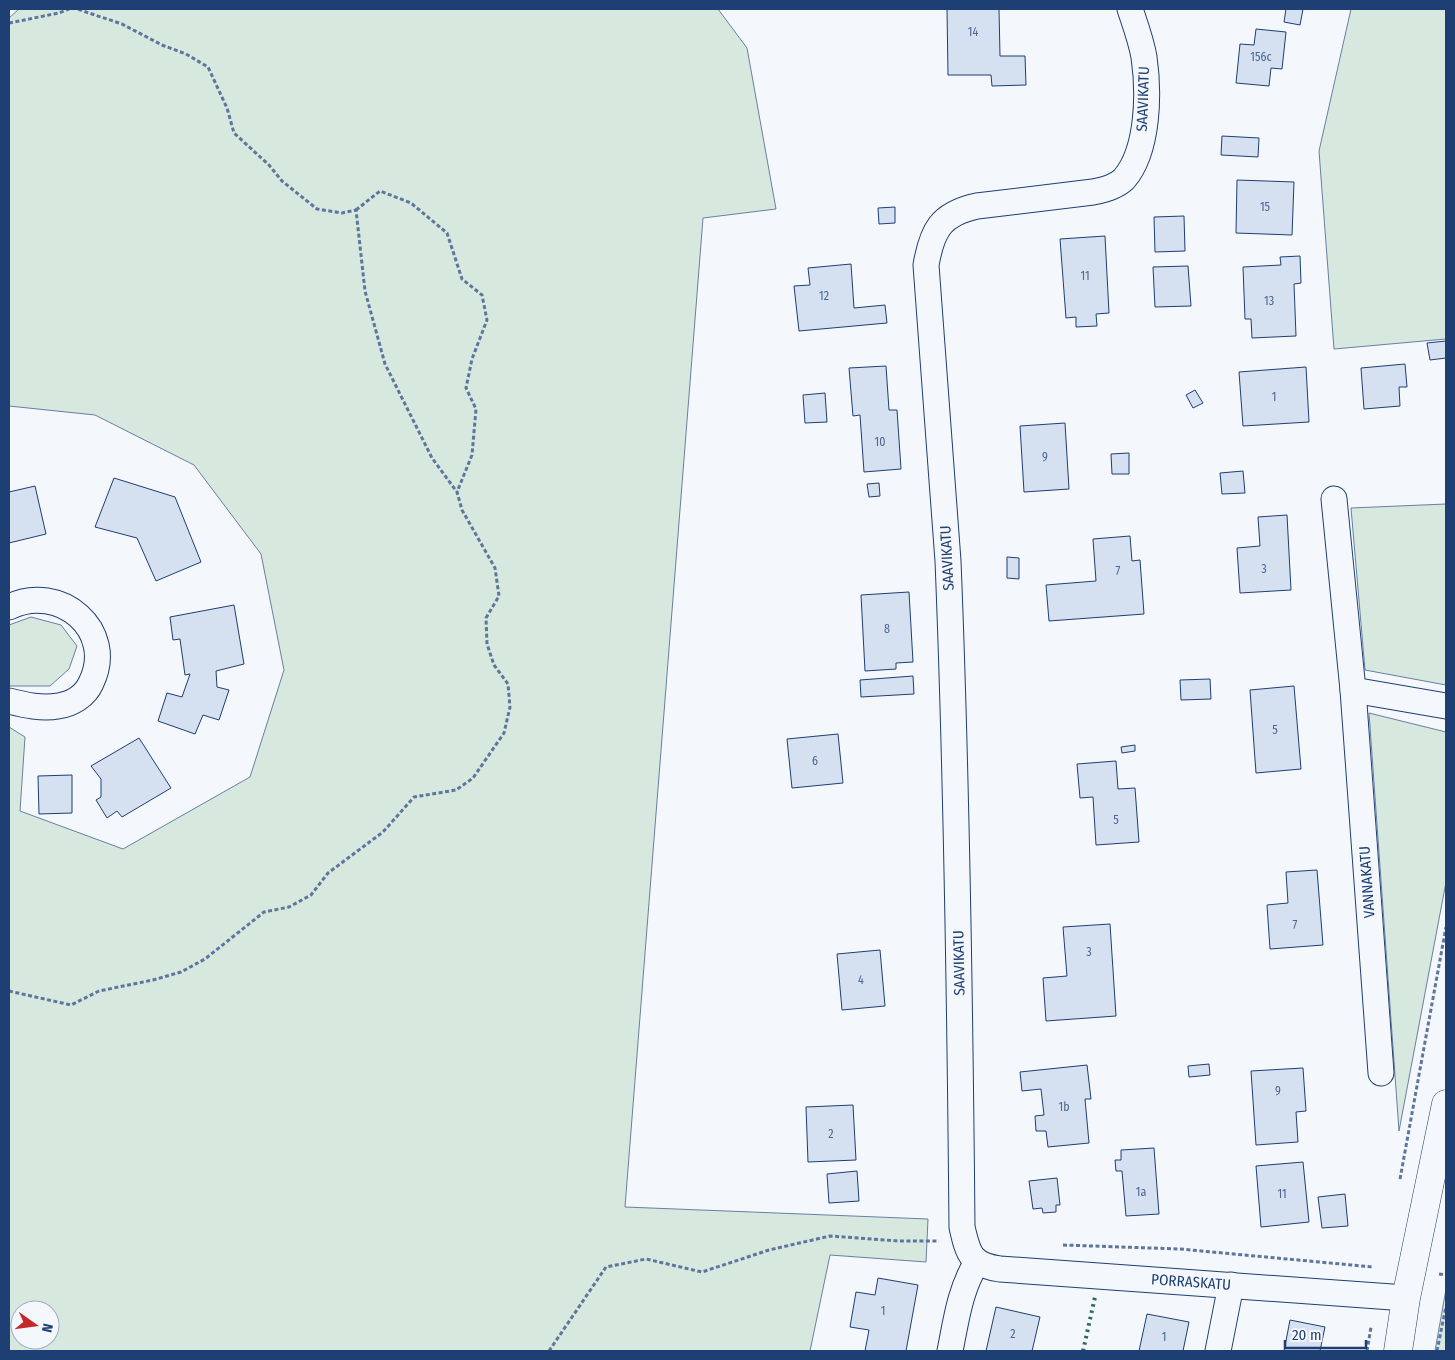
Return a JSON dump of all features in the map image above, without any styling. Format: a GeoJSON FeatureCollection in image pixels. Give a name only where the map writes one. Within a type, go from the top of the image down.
{"type":"FeatureCollection","features":[{"type":"Feature","properties":{"kind":"street","name":"SAAVIKATU"},"geometry":{"type":"LineString","coordinates":[[971,1252],[962,1227],[958,839],[948,561],[926,265],[933,234],[950,216],[962,209],[1093,192],[1108,189],[1123,180],[1134,164],[1140,148],[1144,127],[1146,88],[1144,56],[1130,9]]}},
{"type":"Feature","properties":{"kind":"street","name":"VANNAKATU"},"geometry":{"type":"LineString","coordinates":[[1334,499],[1353,690],[1381,1073]]}},
{"type":"Feature","properties":{"kind":"street"},"geometry":{"type":"LineString","coordinates":[[9,607],[19,602],[36,599],[55,602],[70,608],[84,621],[94,636],[98,654],[97,671],[88,688],[76,700],[59,706],[38,707],[9,701]]}},
{"type":"Feature","properties":{"kind":"street"},"geometry":{"type":"LineString","coordinates":[[1353,690],[1446,706]]}},
{"type":"Feature","properties":{"kind":"street"},"geometry":{"type":"LineString","coordinates":[[1398,1351],[1406,1298],[1446,1104]]}},
{"type":"Feature","properties":{"kind":"street","name":"PORRASKATU"},"geometry":{"type":"LineString","coordinates":[[971,1252],[989,1267],[1000,1269],[1406,1298]]}},
{"type":"Feature","properties":{"kind":"street"},"geometry":{"type":"LineString","coordinates":[[950,1351],[961,1297],[968,1277],[971,1252]]}},
{"type":"Feature","properties":{"kind":"street"},"geometry":{"type":"LineString","coordinates":[[1218,1351],[1231,1285]]}},
{"type":"Feature","properties":{"kind":"path"},"geometry":{"type":"LineString","coordinates":[[9,23],[70,9]]}},
{"type":"Feature","properties":{"kind":"path"},"geometry":{"type":"LineString","coordinates":[[77,9],[122,24],[162,45],[186,54],[208,68],[227,108],[234,133],[269,164],[282,181],[318,209],[342,213],[356,210],[380,190],[411,203],[447,233],[462,279],[482,295],[487,320],[472,360],[466,388],[476,409],[472,455],[456,492]]}},
{"type":"Feature","properties":{"kind":"path"},"geometry":{"type":"LineString","coordinates":[[9,991],[70,1004],[99,991],[181,972],[205,959],[264,912],[289,907],[311,895],[328,872],[383,832],[414,797],[456,790],[473,778],[504,734],[510,707],[508,684],[494,665],[487,644],[486,618],[499,596],[496,568],[462,510],[456,492],[432,458],[385,364],[365,291],[356,210]]}},
{"type":"Feature","properties":{"kind":"path"},"geometry":{"type":"LineString","coordinates":[[1400,1180],[1446,927]]}},
{"type":"Feature","properties":{"kind":"path"},"geometry":{"type":"LineString","coordinates":[[549,1351],[606,1267],[646,1259],[702,1272],[769,1250],[830,1236],[899,1241],[971,1252]]}},
{"type":"Feature","properties":{"kind":"path"},"geometry":{"type":"LineString","coordinates":[[1063,1245],[1180,1248],[1446,1275]]}},
{"type":"Feature","properties":{"kind":"path"},"geometry":{"type":"LineString","coordinates":[[1367,1351],[1378,1296]]}},
{"type":"Feature","properties":{"kind":"path"},"geometry":{"type":"LineString","coordinates":[[1437,1351],[1446,1306]]}},
{"type":"Feature","properties":{"kind":"shaded area"},"geometry":{"type":"Polygon","coordinates":[[[19,9],[718,9],[747,48],[776,209],[703,218],[625,1207],[928,1219],[926,1262],[830,1255],[810,1351],[9,1351],[9,727],[25,737],[20,811],[123,849],[250,777],[284,670],[261,554],[194,465],[95,415],[9,406],[9,18],[19,9]]]}},
{"type":"Feature","properties":{"kind":"shaded area"},"geometry":{"type":"Polygon","coordinates":[[[1351,9],[1446,9],[1446,339],[1334,349],[1319,151],[1351,9]]]}},
{"type":"Feature","properties":{"kind":"shaded area"},"geometry":{"type":"Polygon","coordinates":[[[1446,504],[1446,685],[1365,670],[1351,508],[1446,504]]]}},
{"type":"Feature","properties":{"kind":"shaded area"},"geometry":{"type":"Polygon","coordinates":[[[31,617],[61,625],[77,646],[69,669],[50,686],[9,686],[9,625],[31,617]]]}},
{"type":"Feature","properties":{"kind":"shaded area"},"geometry":{"type":"Polygon","coordinates":[[[1369,713],[1446,732],[1446,882],[1399,1131],[1369,713]]]}},
{"type":"Feature","properties":{"kind":"shaded area"},"geometry":{"type":"Polygon","coordinates":[[[1446,1289],[1446,1351],[1435,1351],[1446,1289]]]}},
{"type":"Feature","properties":{"kind":"building"},"geometry":{"type":"Polygon","coordinates":[[[947,9],[999,9],[1000,56],[1025,56],[1026,85],[992,86],[991,75],[948,75],[947,9]]]}},
{"type":"Feature","properties":{"kind":"building"},"geometry":{"type":"Polygon","coordinates":[[[1286,9],[1303,9],[1300,25],[1284,22],[1286,9]]]}},
{"type":"Feature","properties":{"kind":"building"},"geometry":{"type":"Polygon","coordinates":[[[1256,29],[1286,32],[1282,69],[1271,68],[1269,86],[1236,83],[1240,44],[1254,45],[1256,29]]]}},
{"type":"Feature","properties":{"kind":"building"},"geometry":{"type":"Polygon","coordinates":[[[1222,136],[1259,138],[1258,157],[1221,155],[1222,136]]]}},
{"type":"Feature","properties":{"kind":"building"},"geometry":{"type":"Polygon","coordinates":[[[1237,180],[1294,182],[1292,235],[1236,233],[1237,180]]]}},
{"type":"Feature","properties":{"kind":"building"},"geometry":{"type":"Polygon","coordinates":[[[895,207],[895,223],[879,224],[878,208],[895,207]]]}},
{"type":"Feature","properties":{"kind":"building"},"geometry":{"type":"Polygon","coordinates":[[[1184,216],[1185,251],[1155,252],[1154,217],[1184,216]]]}},
{"type":"Feature","properties":{"kind":"building"},"geometry":{"type":"Polygon","coordinates":[[[1105,236],[1109,313],[1096,314],[1097,326],[1076,327],[1076,317],[1066,318],[1060,239],[1105,236]]]}},
{"type":"Feature","properties":{"kind":"building"},"geometry":{"type":"Polygon","coordinates":[[[1300,256],[1301,283],[1294,284],[1296,336],[1252,338],[1251,319],[1245,319],[1243,267],[1281,265],[1280,257],[1300,256]]]}},
{"type":"Feature","properties":{"kind":"building"},"geometry":{"type":"Polygon","coordinates":[[[851,264],[854,308],[885,305],[887,323],[799,331],[794,286],[810,285],[808,268],[851,264]]]}},
{"type":"Feature","properties":{"kind":"building"},"geometry":{"type":"Polygon","coordinates":[[[1188,266],[1191,306],[1155,307],[1153,267],[1188,266]]]}},
{"type":"Feature","properties":{"kind":"building"},"geometry":{"type":"Polygon","coordinates":[[[1446,341],[1446,358],[1430,360],[1427,343],[1446,341]]]}},
{"type":"Feature","properties":{"kind":"building"},"geometry":{"type":"Polygon","coordinates":[[[1405,364],[1407,387],[1399,387],[1400,406],[1364,409],[1361,368],[1405,364]]]}},
{"type":"Feature","properties":{"kind":"building"},"geometry":{"type":"Polygon","coordinates":[[[886,366],[889,410],[897,410],[901,469],[864,472],[860,415],[853,416],[849,368],[886,366]]]}},
{"type":"Feature","properties":{"kind":"building"},"geometry":{"type":"Polygon","coordinates":[[[1306,367],[1309,422],[1243,426],[1239,372],[1306,367]]]}},
{"type":"Feature","properties":{"kind":"building"},"geometry":{"type":"Polygon","coordinates":[[[1195,390],[1203,403],[1193,408],[1186,395],[1195,390]]]}},
{"type":"Feature","properties":{"kind":"building"},"geometry":{"type":"Polygon","coordinates":[[[825,393],[827,422],[805,423],[803,395],[825,393]]]}},
{"type":"Feature","properties":{"kind":"building"},"geometry":{"type":"Polygon","coordinates":[[[1065,423],[1069,489],[1024,492],[1020,426],[1065,423]]]}},
{"type":"Feature","properties":{"kind":"building"},"geometry":{"type":"Polygon","coordinates":[[[1129,453],[1129,474],[1112,474],[1111,454],[1129,453]]]}},
{"type":"Feature","properties":{"kind":"building"},"geometry":{"type":"Polygon","coordinates":[[[1243,471],[1245,493],[1222,494],[1220,473],[1243,471]]]}},
{"type":"Feature","properties":{"kind":"building"},"geometry":{"type":"Polygon","coordinates":[[[114,478],[175,497],[201,562],[156,581],[137,538],[95,527],[114,478]]]}},
{"type":"Feature","properties":{"kind":"building"},"geometry":{"type":"Polygon","coordinates":[[[879,483],[880,496],[869,497],[867,484],[879,483]]]}},
{"type":"Feature","properties":{"kind":"building"},"geometry":{"type":"Polygon","coordinates":[[[35,486],[46,534],[9,543],[9,492],[35,486]]]}},
{"type":"Feature","properties":{"kind":"building"},"geometry":{"type":"Polygon","coordinates":[[[1287,515],[1291,590],[1240,593],[1237,548],[1260,546],[1258,517],[1287,515]]]}},
{"type":"Feature","properties":{"kind":"building"},"geometry":{"type":"Polygon","coordinates":[[[1130,536],[1132,561],[1140,560],[1144,614],[1049,621],[1046,585],[1096,581],[1093,539],[1130,536]]]}},
{"type":"Feature","properties":{"kind":"building"},"geometry":{"type":"Polygon","coordinates":[[[1007,557],[1019,558],[1019,579],[1007,578],[1007,557]]]}},
{"type":"Feature","properties":{"kind":"building"},"geometry":{"type":"Polygon","coordinates":[[[909,592],[913,662],[896,663],[896,669],[865,671],[861,595],[909,592]]]}},
{"type":"Feature","properties":{"kind":"building"},"geometry":{"type":"Polygon","coordinates":[[[234,605],[244,664],[216,671],[217,687],[229,690],[219,720],[203,715],[195,734],[158,721],[167,693],[182,697],[190,674],[185,675],[180,639],[173,640],[170,617],[234,605]]]}},
{"type":"Feature","properties":{"kind":"building"},"geometry":{"type":"Polygon","coordinates":[[[913,676],[914,694],[861,697],[860,680],[913,676]]]}},
{"type":"Feature","properties":{"kind":"building"},"geometry":{"type":"Polygon","coordinates":[[[1210,679],[1211,699],[1181,700],[1180,680],[1210,679]]]}},
{"type":"Feature","properties":{"kind":"building"},"geometry":{"type":"Polygon","coordinates":[[[1294,686],[1301,769],[1256,773],[1250,690],[1294,686]]]}},
{"type":"Feature","properties":{"kind":"building"},"geometry":{"type":"Polygon","coordinates":[[[838,734],[843,783],[792,788],[787,739],[838,734]]]}},
{"type":"Feature","properties":{"kind":"building"},"geometry":{"type":"Polygon","coordinates":[[[139,738],[171,788],[122,817],[117,811],[107,818],[96,800],[101,797],[101,779],[91,766],[139,738]]]}},
{"type":"Feature","properties":{"kind":"building"},"geometry":{"type":"Polygon","coordinates":[[[1135,745],[1135,751],[1122,753],[1121,747],[1135,745]]]}},
{"type":"Feature","properties":{"kind":"building"},"geometry":{"type":"Polygon","coordinates":[[[1116,761],[1118,789],[1135,788],[1139,842],[1096,845],[1093,797],[1080,798],[1077,764],[1116,761]]]}},
{"type":"Feature","properties":{"kind":"building"},"geometry":{"type":"Polygon","coordinates":[[[72,775],[72,813],[39,814],[38,776],[72,775]]]}},
{"type":"Feature","properties":{"kind":"building"},"geometry":{"type":"Polygon","coordinates":[[[1317,870],[1323,945],[1270,949],[1267,905],[1288,903],[1286,872],[1317,870]]]}},
{"type":"Feature","properties":{"kind":"building"},"geometry":{"type":"Polygon","coordinates":[[[1110,924],[1116,1016],[1046,1021],[1043,978],[1067,976],[1063,927],[1110,924]]]}},
{"type":"Feature","properties":{"kind":"building"},"geometry":{"type":"Polygon","coordinates":[[[880,950],[885,1006],[842,1010],[837,954],[880,950]]]}},
{"type":"Feature","properties":{"kind":"building"},"geometry":{"type":"Polygon","coordinates":[[[1209,1064],[1210,1075],[1189,1077],[1188,1066],[1209,1064]]]}},
{"type":"Feature","properties":{"kind":"building"},"geometry":{"type":"Polygon","coordinates":[[[1087,1065],[1091,1099],[1085,1099],[1089,1143],[1048,1147],[1046,1131],[1036,1131],[1035,1116],[1044,1115],[1041,1089],[1022,1091],[1020,1072],[1087,1065]]]}},
{"type":"Feature","properties":{"kind":"building"},"geometry":{"type":"Polygon","coordinates":[[[1303,1068],[1306,1111],[1296,1112],[1298,1142],[1256,1145],[1251,1071],[1303,1068]]]}},
{"type":"Feature","properties":{"kind":"building"},"geometry":{"type":"Polygon","coordinates":[[[853,1105],[856,1160],[808,1162],[806,1107],[853,1105]]]}},
{"type":"Feature","properties":{"kind":"building"},"geometry":{"type":"Polygon","coordinates":[[[1154,1148],[1159,1214],[1126,1216],[1122,1171],[1116,1171],[1115,1160],[1121,1160],[1121,1150],[1154,1148]]]}},
{"type":"Feature","properties":{"kind":"building"},"geometry":{"type":"Polygon","coordinates":[[[1303,1162],[1309,1222],[1261,1227],[1256,1166],[1303,1162]]]}},
{"type":"Feature","properties":{"kind":"building"},"geometry":{"type":"Polygon","coordinates":[[[857,1171],[859,1201],[829,1203],[827,1174],[857,1171]]]}},
{"type":"Feature","properties":{"kind":"building"},"geometry":{"type":"Polygon","coordinates":[[[1057,1178],[1060,1205],[1056,1205],[1056,1212],[1043,1213],[1042,1208],[1033,1209],[1029,1181],[1057,1178]]]}},
{"type":"Feature","properties":{"kind":"building"},"geometry":{"type":"Polygon","coordinates":[[[1345,1194],[1348,1226],[1322,1228],[1318,1197],[1345,1194]]]}},
{"type":"Feature","properties":{"kind":"building"},"geometry":{"type":"Polygon","coordinates":[[[878,1278],[918,1285],[906,1351],[865,1351],[869,1330],[850,1327],[856,1292],[875,1295],[878,1278]]]}},
{"type":"Feature","properties":{"kind":"building"},"geometry":{"type":"Polygon","coordinates":[[[996,1307],[1040,1317],[1032,1351],[986,1351],[996,1307]]]}},
{"type":"Feature","properties":{"kind":"building"},"geometry":{"type":"Polygon","coordinates":[[[1147,1314],[1189,1322],[1183,1351],[1139,1351],[1147,1314]]]}},
{"type":"Feature","properties":{"kind":"building"},"geometry":{"type":"Polygon","coordinates":[[[1290,1320],[1325,1327],[1320,1351],[1284,1351],[1290,1320]]]}},
{"type":"Feature","properties":{"kind":"hedge"},"geometry":{"type":"LineString","coordinates":[[1083,1351],[1095,1297]]}}]}
